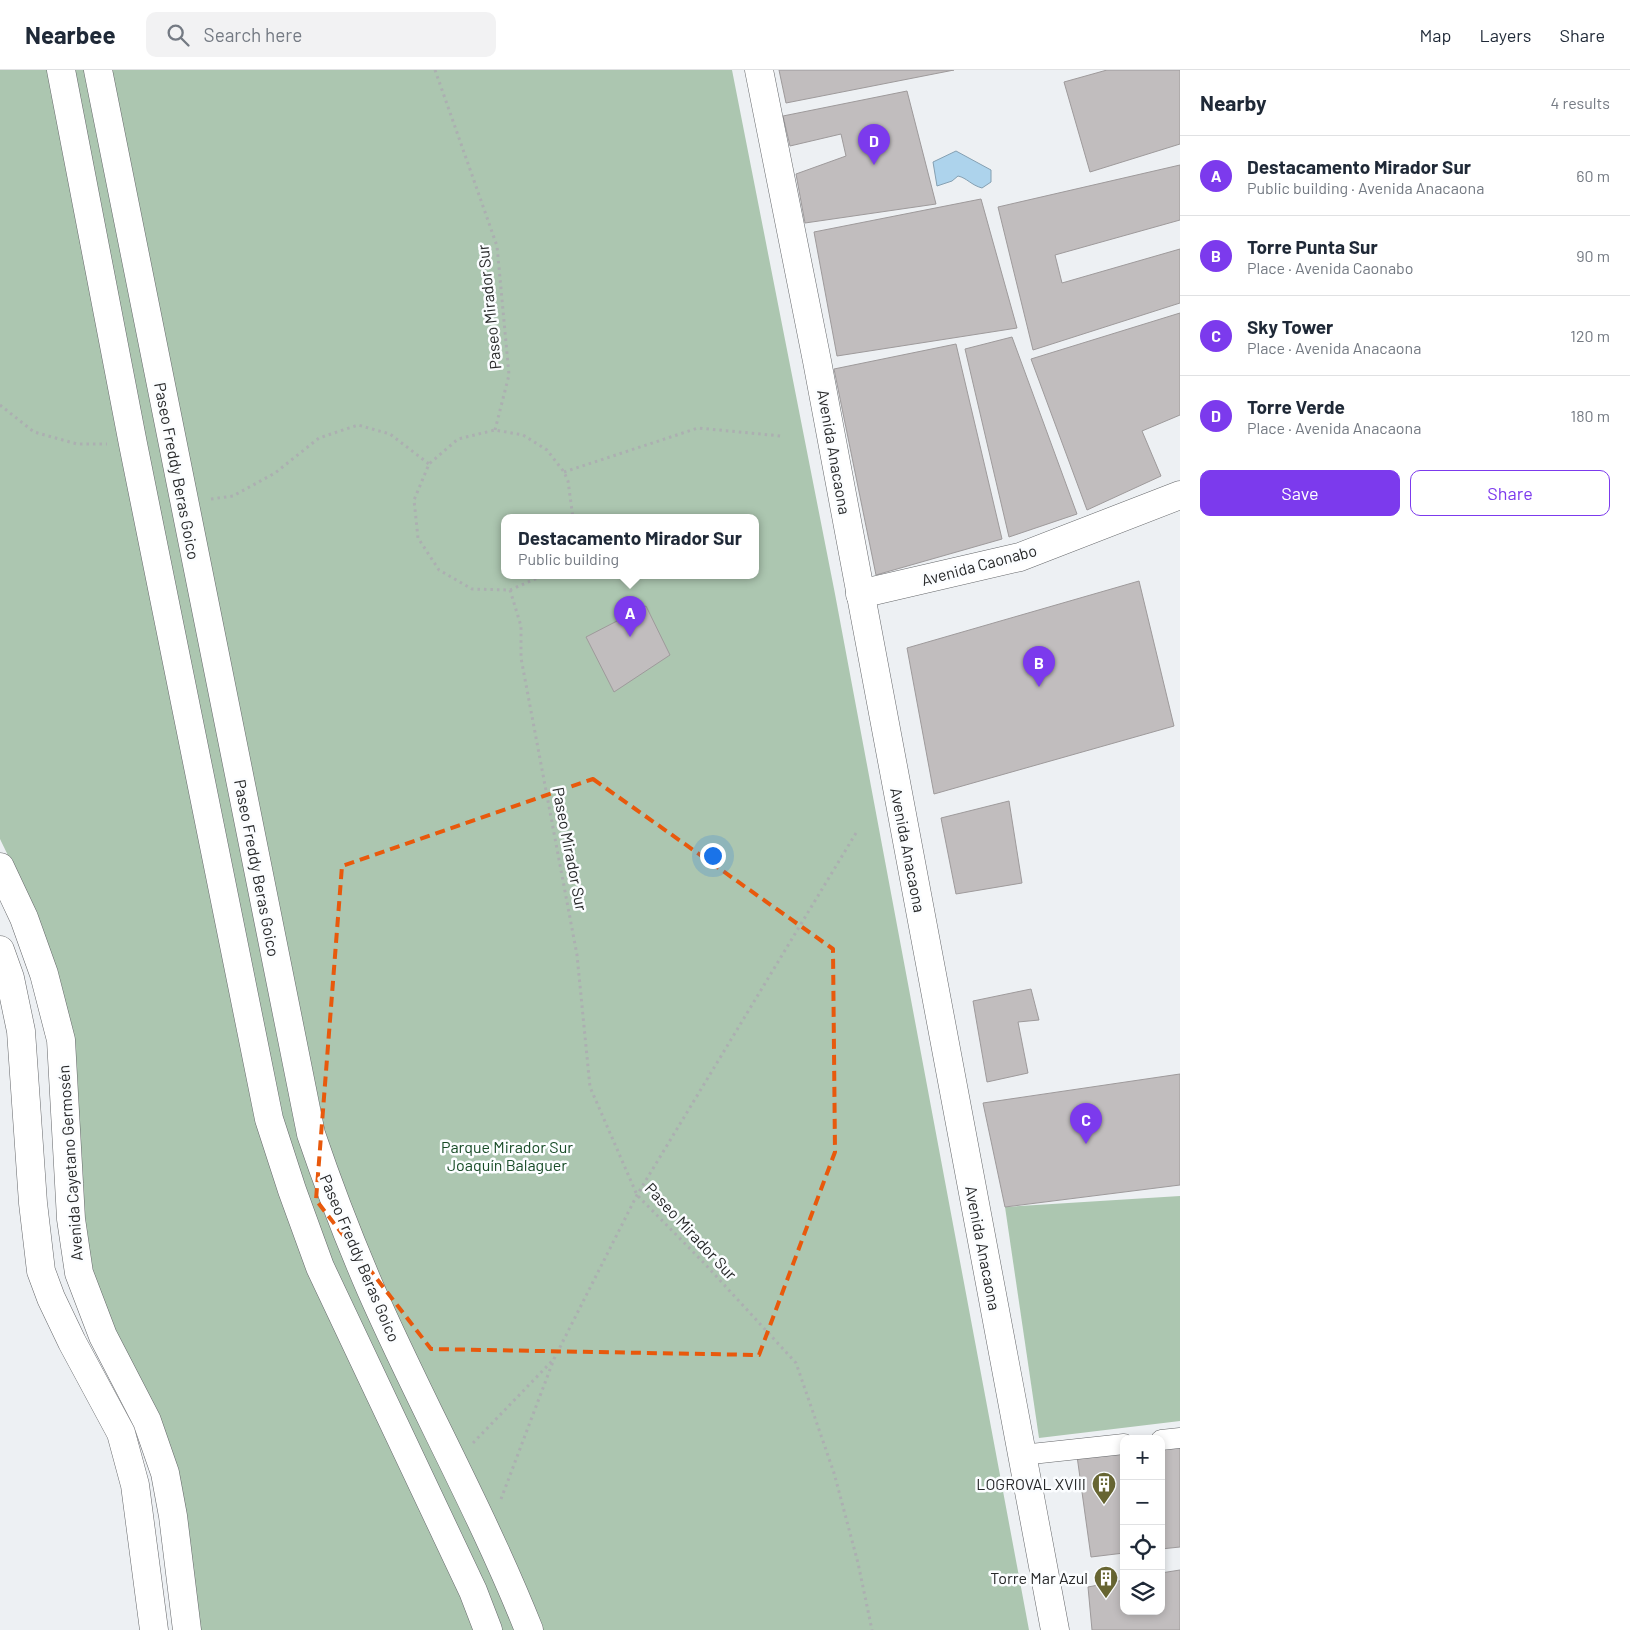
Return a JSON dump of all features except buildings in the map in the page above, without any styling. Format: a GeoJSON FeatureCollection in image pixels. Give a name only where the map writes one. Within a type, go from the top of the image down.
{"type":"FeatureCollection","features":[{"type":"Feature","properties":{"kind":"street"},"geometry":{"type":"LineString","coordinates":[[60,70],[269,1119],[320,1267],[473,1591],[488,1630]]}},
{"type":"Feature","properties":{"kind":"street","name":"Paseo Freddy Beras Goico"},"geometry":{"type":"LineString","coordinates":[[98,70],[311,1134],[331,1193],[372,1291],[506,1573],[528,1630]]}},
{"type":"Feature","properties":{"kind":"street","name":"Avenida Anacaona"},"geometry":{"type":"LineString","coordinates":[[759,70],[817,360],[1055,1630]]}},
{"type":"Feature","properties":{"kind":"street","name":"Avenida Caonabo"},"geometry":{"type":"LineString","coordinates":[[860,594],[1020,557],[1180,495]]}},
{"type":"Feature","properties":{"kind":"street","name":"Avenida Cayetano Germosén"},"geometry":{"type":"LineString","coordinates":[[0,867],[24,918],[44,974],[61,1040],[71,1219],[79,1273],[103,1336],[147,1421],[165,1473],[174,1516],[187,1630]]}},
{"type":"Feature","properties":{"kind":"street"},"geometry":{"type":"LineString","coordinates":[[0,950],[10,978],[21,1031],[33,1203],[41,1271],[51,1298],[72,1342],[121,1433],[135,1485],[154,1630]]}},
{"type":"Feature","properties":{"kind":"street"},"geometry":{"type":"LineString","coordinates":[[1165,1440],[1180,1438]]}},
{"type":"Feature","properties":{"kind":"street"},"geometry":{"type":"LineString","coordinates":[[1022,1455],[1120,1444]]}},
{"type":"Feature","properties":{"kind":"path","name":"Paseo Mirador Sur"},"geometry":{"type":"LineString","coordinates":[[434,70],[497,246],[509,375],[495,430]]}},
{"type":"Feature","properties":{"kind":"path"},"geometry":{"type":"LineString","coordinates":[[0,404],[34,432],[77,444],[133,444]]}},
{"type":"Feature","properties":{"kind":"path"},"geometry":{"type":"LineString","coordinates":[[205,501],[233,496],[274,473],[319,438],[358,425],[390,434],[429,464]]}},
{"type":"Feature","properties":{"kind":"path"},"geometry":{"type":"LineString","coordinates":[[564,472],[698,428],[781,436]]}},
{"type":"Feature","properties":{"kind":"path"},"geometry":{"type":"LineString","coordinates":[[535,579],[510,590],[472,589],[439,570],[418,538],[414,500],[429,464],[458,439],[495,430],[523,436],[547,450],[564,472],[568,480],[572,514]]}},
{"type":"Feature","properties":{"kind":"path","name":"Paseo Mirador Sur"},"geometry":{"type":"LineString","coordinates":[[510,590],[521,626],[521,658],[577,954],[590,1087],[636,1195],[704,1262],[796,1363],[834,1473],[858,1563],[872,1630]]}},
{"type":"Feature","properties":{"kind":"path"},"geometry":{"type":"LineString","coordinates":[[501,1500],[554,1359],[636,1195],[856,833]]}},
{"type":"Feature","properties":{"kind":"path"},"geometry":{"type":"LineString","coordinates":[[470,1447],[554,1359]]}},
{"type":"Feature","properties":{"kind":"highlighted area"},"geometry":{"type":"Polygon","coordinates":[[[593,779],[833,949],[835,1152],[759,1355],[431,1349],[316,1200],[342,866],[593,779]]]}},
{"type":"Feature","properties":{"kind":"green space","name":"Parque Mirador Sur Joaquín Balaguer"},"geometry":{"type":"Polygon","coordinates":[[[0,70],[732,70],[835,594],[1029,1630],[200,1630],[159,1416],[115,1330],[100,1295],[89,1260],[36,913],[0,839],[0,70]]]}},
{"type":"Feature","properties":{"kind":"green space"},"geometry":{"type":"Polygon","coordinates":[[[1180,1196],[1180,1421],[1039,1438],[1005,1207],[1180,1196]]]}},
{"type":"Feature","properties":{"kind":"water"},"geometry":{"type":"Polygon","coordinates":[[[956,151],[991,170],[991,182],[982,188],[958,176],[952,181],[937,186],[933,162],[956,151]]]}},
{"type":"Feature","properties":{"kind":"place","name":"Torre Verde"},"geometry":{"type":"Point","coordinates":[874,165]}},
{"type":"Feature","properties":{"kind":"place","name":"Destacamento Mirador Sur"},"geometry":{"type":"Point","coordinates":[630,637]}},
{"type":"Feature","properties":{"kind":"place","name":"Torre Punta Sur"},"geometry":{"type":"Point","coordinates":[1039,687]}},
{"type":"Feature","properties":{"kind":"place","name":"Sky Tower"},"geometry":{"type":"Point","coordinates":[1086,1144]}},
{"type":"Feature","properties":{"kind":"place","name":"LOGROVAL XVIII"},"geometry":{"type":"Point","coordinates":[1104,1505]}},
{"type":"Feature","properties":{"kind":"place","name":"Torre Mar Azul"},"geometry":{"type":"Point","coordinates":[1106,1599]}}]}
